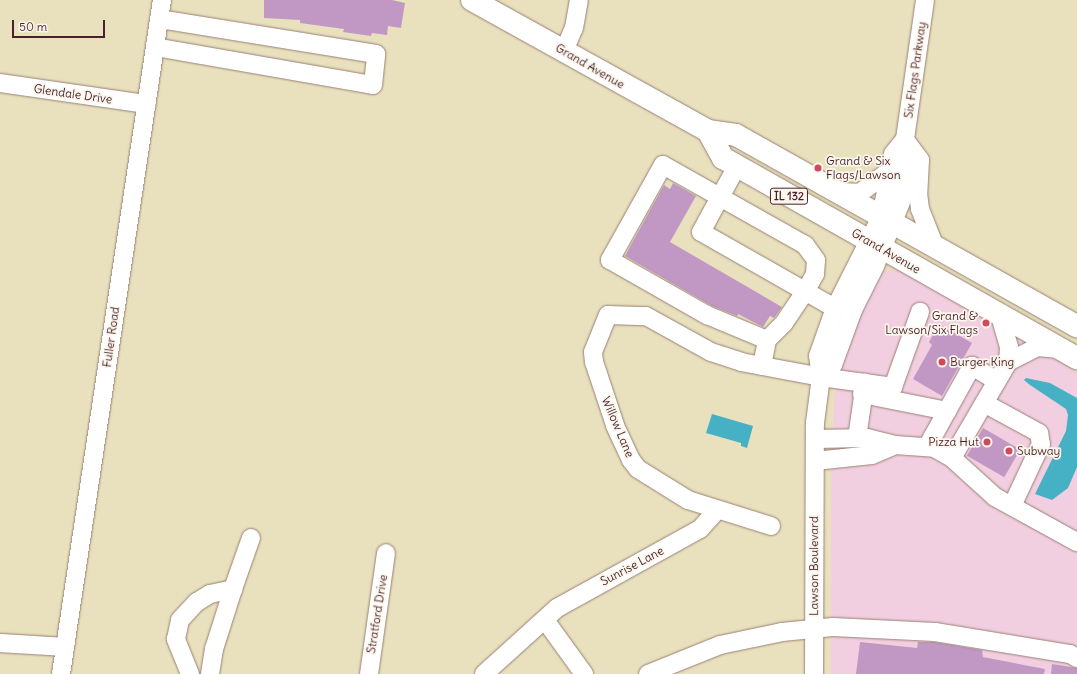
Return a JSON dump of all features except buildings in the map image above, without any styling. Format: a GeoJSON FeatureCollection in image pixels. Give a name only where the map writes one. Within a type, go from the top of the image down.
{"type":"FeatureCollection","features":[{"type":"Feature","properties":{"kind":"main road","name":"Grand Avenue"},"geometry":{"type":"LineString","coordinates":[[472,0],[708,131],[736,135],[1077,326]]}},
{"type":"Feature","properties":{"kind":"main road","name":"Grand Avenue"},"geometry":{"type":"LineString","coordinates":[[708,131],[723,158],[1068,354]]}},
{"type":"Feature","properties":{"kind":"street","name":"Fuller Road"},"geometry":{"type":"LineString","coordinates":[[61,674],[162,0]]}},
{"type":"Feature","properties":{"kind":"street"},"geometry":{"type":"LineString","coordinates":[[564,51],[574,28],[579,0]]}},
{"type":"Feature","properties":{"kind":"street","name":"Six Flags Parkway"},"geometry":{"type":"LineString","coordinates":[[887,220],[901,202],[907,160],[905,139],[925,0]]}},
{"type":"Feature","properties":{"kind":"street"},"geometry":{"type":"LineString","coordinates":[[155,47],[373,85],[376,54],[159,19]]}},
{"type":"Feature","properties":{"kind":"street"},"geometry":{"type":"LineString","coordinates":[[248,63],[252,34]]}},
{"type":"Feature","properties":{"kind":"street","name":"Glendale Drive"},"geometry":{"type":"LineString","coordinates":[[0,83],[146,104]]}},
{"type":"Feature","properties":{"kind":"street"},"geometry":{"type":"LineString","coordinates":[[905,139],[920,160],[918,193],[920,209],[934,247]]}},
{"type":"Feature","properties":{"kind":"street","name":"Six Flags Parkway"},"geometry":{"type":"LineString","coordinates":[[887,220],[890,170],[894,154],[905,139]]}},
{"type":"Feature","properties":{"kind":"street"},"geometry":{"type":"LineString","coordinates":[[767,340],[708,315],[610,260],[663,165],[719,198],[805,245],[816,260],[815,274],[805,292],[784,323],[767,340],[762,366],[821,377],[863,394],[947,411]]}},
{"type":"Feature","properties":{"kind":"street"},"geometry":{"type":"LineString","coordinates":[[737,166],[700,232],[835,308]]}},
{"type":"Feature","properties":{"kind":"street"},"geometry":{"type":"LineString","coordinates":[[837,192],[860,193],[890,170]]}},
{"type":"Feature","properties":{"kind":"street","name":"Lawson Boulevard"},"geometry":{"type":"LineString","coordinates":[[821,377],[833,365],[875,245],[887,220]]}},
{"type":"Feature","properties":{"kind":"street","name":"Lawson Boulevard"},"geometry":{"type":"LineString","coordinates":[[648,674],[720,645],[782,632],[814,630],[815,439],[821,377],[818,356],[835,308],[875,245]]}},
{"type":"Feature","properties":{"kind":"street"},"geometry":{"type":"LineString","coordinates":[[863,394],[893,387],[920,312]]}},
{"type":"Feature","properties":{"kind":"street","name":"Willow Lane"},"geometry":{"type":"LineString","coordinates":[[762,366],[712,352],[646,316],[608,315],[593,352],[594,362],[615,425],[631,460],[638,469],[674,494],[717,510],[770,526]]}},
{"type":"Feature","properties":{"kind":"street"},"geometry":{"type":"LineString","coordinates":[[952,458],[1008,362],[1009,347],[1000,316]]}},
{"type":"Feature","properties":{"kind":"street"},"geometry":{"type":"LineString","coordinates":[[1008,362],[1037,347],[1068,354]]}},
{"type":"Feature","properties":{"kind":"street"},"geometry":{"type":"LineString","coordinates":[[927,447],[972,366],[997,381]]}},
{"type":"Feature","properties":{"kind":"street"},"geometry":{"type":"LineString","coordinates":[[857,438],[863,394]]}},
{"type":"Feature","properties":{"kind":"street"},"geometry":{"type":"LineString","coordinates":[[984,404],[1039,433],[1041,444],[1012,506]]}},
{"type":"Feature","properties":{"kind":"street"},"geometry":{"type":"LineString","coordinates":[[815,439],[857,438],[934,448],[952,458],[995,497],[1077,542]]}},
{"type":"Feature","properties":{"kind":"street"},"geometry":{"type":"LineString","coordinates":[[815,461],[872,455],[895,444]]}},
{"type":"Feature","properties":{"kind":"street","name":"Sunrise Lane"},"geometry":{"type":"LineString","coordinates":[[484,674],[569,599],[700,529],[717,510]]}},
{"type":"Feature","properties":{"kind":"street"},"geometry":{"type":"LineString","coordinates":[[210,674],[214,649],[251,538]]}},
{"type":"Feature","properties":{"kind":"street","name":"Stratford Drive"},"geometry":{"type":"LineString","coordinates":[[369,674],[386,553]]}},
{"type":"Feature","properties":{"kind":"street"},"geometry":{"type":"LineString","coordinates":[[190,674],[176,639],[180,620],[197,602],[210,594],[233,589]]}},
{"type":"Feature","properties":{"kind":"street"},"geometry":{"type":"LineString","coordinates":[[544,620],[584,674]]}},
{"type":"Feature","properties":{"kind":"street"},"geometry":{"type":"LineString","coordinates":[[814,674],[814,630],[834,627],[935,632],[1070,654],[1077,658]]}},
{"type":"Feature","properties":{"kind":"street"},"geometry":{"type":"LineString","coordinates":[[0,642],[65,647]]}},
{"type":"Feature","properties":{"kind":"shaded area"},"geometry":{"type":"Polygon","coordinates":[[[887,270],[897,270],[914,278],[1077,372],[1077,674],[831,674],[831,480],[834,399],[845,347],[879,275],[887,270]]]}},
{"type":"Feature","properties":{"kind":"water"},"geometry":{"type":"Polygon","coordinates":[[[1026,378],[1050,383],[1077,398],[1077,467],[1068,488],[1052,500],[1035,494],[1066,431],[1068,415],[1066,409],[1030,385],[1024,380],[1026,378]]]}},
{"type":"Feature","properties":{"kind":"water"},"geometry":{"type":"Polygon","coordinates":[[[712,414],[753,426],[747,448],[741,446],[741,443],[706,433],[712,414]]]}},
{"type":"Feature","properties":{"kind":"place","name":"Grand & Six Flags/Lawson"},"geometry":{"type":"Point","coordinates":[818,168]}},
{"type":"Feature","properties":{"kind":"place","name":"Grand & Lawson/Six Flags"},"geometry":{"type":"Point","coordinates":[986,323]}},
{"type":"Feature","properties":{"kind":"place","name":"Burger King"},"geometry":{"type":"Point","coordinates":[942,362]}},
{"type":"Feature","properties":{"kind":"place","name":"Pizza Hut"},"geometry":{"type":"Point","coordinates":[987,442]}},
{"type":"Feature","properties":{"kind":"place","name":"Subway"},"geometry":{"type":"Point","coordinates":[1009,451]}}]}
